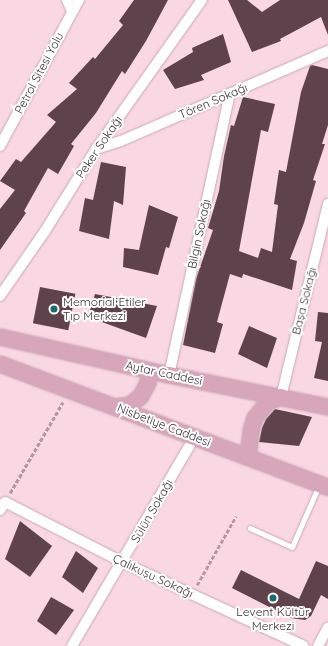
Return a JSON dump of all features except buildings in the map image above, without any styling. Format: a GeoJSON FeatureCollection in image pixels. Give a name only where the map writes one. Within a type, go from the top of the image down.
{"type":"FeatureCollection","features":[{"type":"Feature","properties":{"kind":"main road","name":"Aytar Caddesi"},"geometry":{"type":"LineString","coordinates":[[0,337],[149,371],[328,407]]}},
{"type":"Feature","properties":{"kind":"main road","name":"Nisbetiye Caddesi"},"geometry":{"type":"LineString","coordinates":[[0,364],[324,486]]}},
{"type":"Feature","properties":{"kind":"main road"},"geometry":{"type":"LineString","coordinates":[[116,407],[130,405],[141,396],[148,383],[149,371]]}},
{"type":"Feature","properties":{"kind":"main road"},"geometry":{"type":"LineString","coordinates":[[248,457],[251,431],[255,418],[268,402],[281,397]]}},
{"type":"Feature","properties":{"kind":"street"},"geometry":{"type":"LineString","coordinates":[[67,0],[72,11]]}},
{"type":"Feature","properties":{"kind":"street","name":"Petrol Sitesi Yolu"},"geometry":{"type":"LineString","coordinates":[[0,146],[79,0]]}},
{"type":"Feature","properties":{"kind":"street","name":"Peker Sokağı"},"geometry":{"type":"LineString","coordinates":[[0,296],[46,231],[96,150],[202,0]]}},
{"type":"Feature","properties":{"kind":"street","name":"Tören Sokağı"},"geometry":{"type":"LineString","coordinates":[[96,150],[328,51]]}},
{"type":"Feature","properties":{"kind":"street","name":"Bilgin Sokağı"},"geometry":{"type":"LineString","coordinates":[[169,375],[230,94]]}},
{"type":"Feature","properties":{"kind":"street","name":"Başa Sokağı"},"geometry":{"type":"LineString","coordinates":[[281,397],[328,204]]}},
{"type":"Feature","properties":{"kind":"street","name":"Sülün Sokağı"},"geometry":{"type":"LineString","coordinates":[[72,646],[194,438]]}},
{"type":"Feature","properties":{"kind":"street","name":"Çalıkuşu Sokağı"},"geometry":{"type":"LineString","coordinates":[[3,506],[304,646]]}},
{"type":"Feature","properties":{"kind":"street"},"geometry":{"type":"LineString","coordinates":[[318,646],[328,627]]}},
{"type":"Feature","properties":{"kind":"lane"},"geometry":{"type":"LineString","coordinates":[[250,528],[292,547],[324,486]]}},
{"type":"Feature","properties":{"kind":"path"},"geometry":{"type":"LineString","coordinates":[[3,506],[69,389]]}},
{"type":"Feature","properties":{"kind":"path"},"geometry":{"type":"LineString","coordinates":[[192,595],[236,516]]}},
{"type":"Feature","properties":{"kind":"place","name":"Memorial Etiler Tıp Merkezi"},"geometry":{"type":"Point","coordinates":[54,309]}},
{"type":"Feature","properties":{"kind":"place","name":"Levent Kültür Merkezi"},"geometry":{"type":"Point","coordinates":[273,598]}}]}
